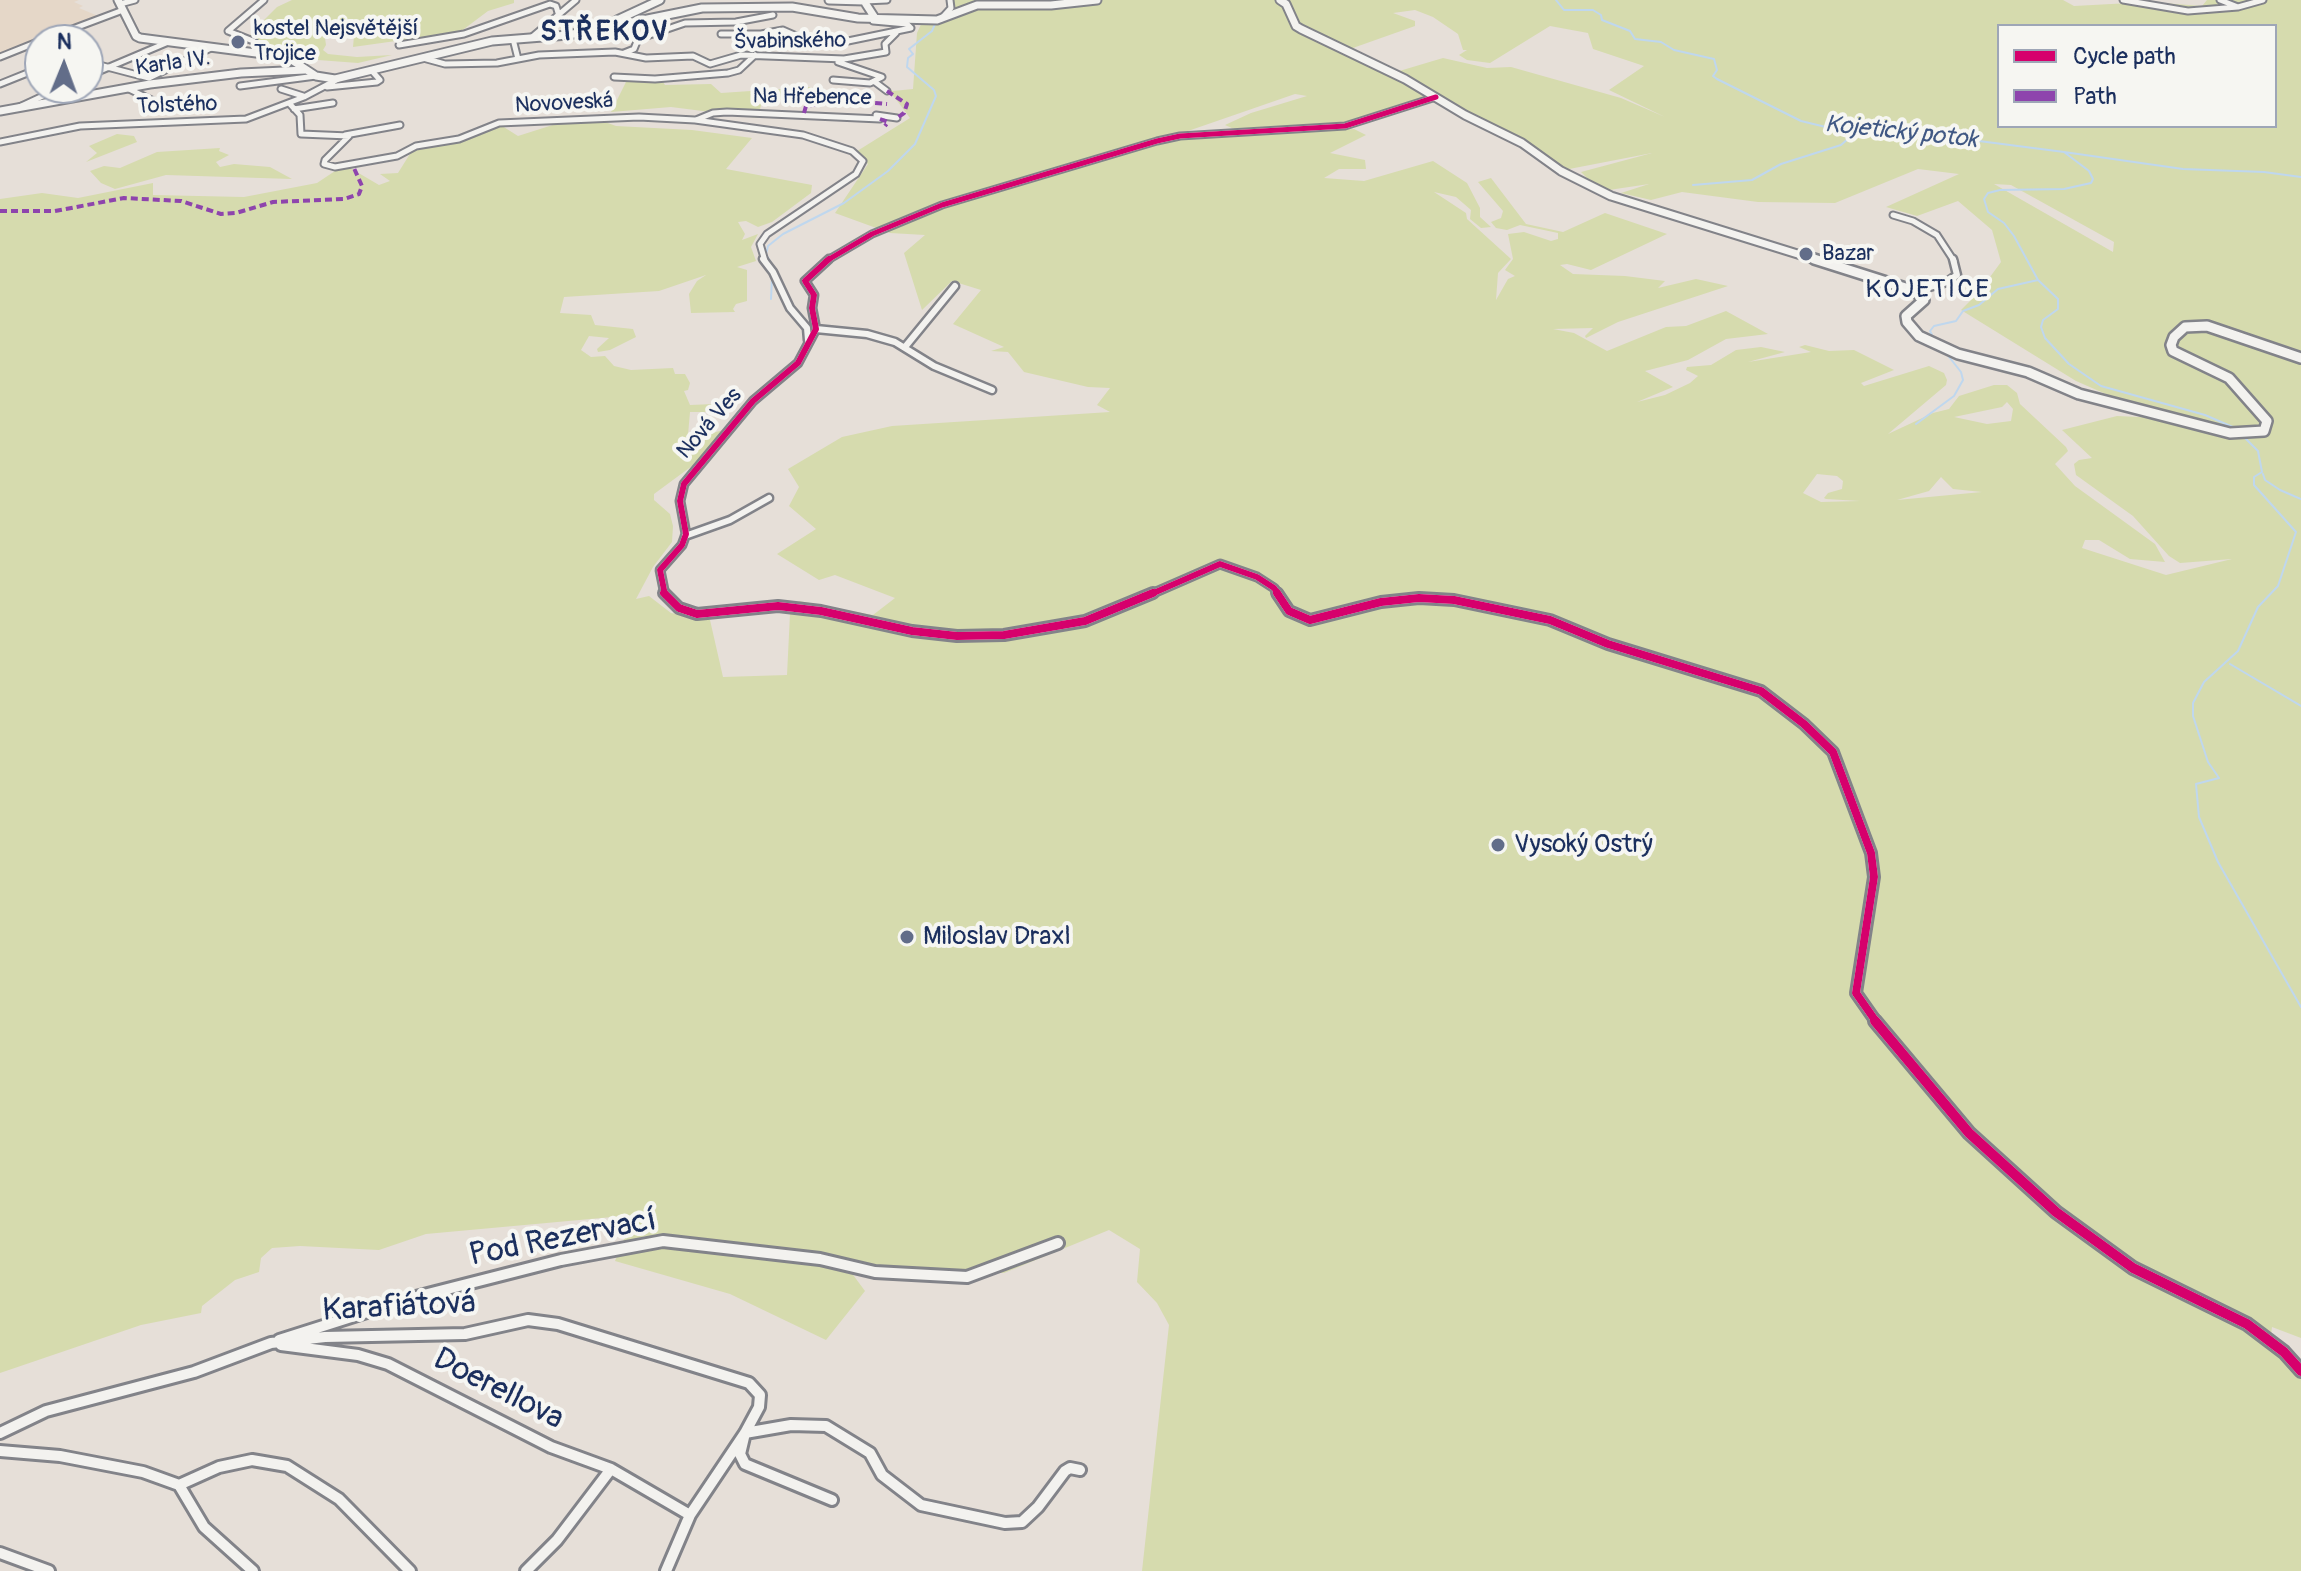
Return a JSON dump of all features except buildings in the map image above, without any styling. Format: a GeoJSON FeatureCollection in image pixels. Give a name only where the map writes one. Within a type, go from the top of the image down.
{"type":"FeatureCollection","features":[{"type":"Feature","properties":{"kind":"street"},"geometry":{"type":"LineString","coordinates":[[78,24],[135,0]]}},
{"type":"Feature","properties":{"kind":"street"},"geometry":{"type":"LineString","coordinates":[[264,0],[228,31],[253,41],[272,55]]}},
{"type":"Feature","properties":{"kind":"street"},"geometry":{"type":"LineString","coordinates":[[531,38],[576,0]]}},
{"type":"Feature","properties":{"kind":"street"},"geometry":{"type":"LineString","coordinates":[[595,30],[660,0]]}},
{"type":"Feature","properties":{"kind":"street"},"geometry":{"type":"LineString","coordinates":[[829,0],[887,0]]}},
{"type":"Feature","properties":{"kind":"street"},"geometry":{"type":"LineString","coordinates":[[941,18],[951,8],[950,0]]}},
{"type":"Feature","properties":{"kind":"street"},"geometry":{"type":"LineString","coordinates":[[326,87],[338,79],[423,58],[513,39],[595,30],[683,10],[762,7],[872,17],[941,18],[951,17],[977,5],[1051,5],[1097,0]]}},
{"type":"Feature","properties":{"kind":"street"},"geometry":{"type":"LineString","coordinates":[[1280,0],[1286,4],[1296,26],[1301,29],[1405,79],[1522,143],[1561,171],[1611,196],[1915,291],[1924,300],[1906,316],[1907,322],[1919,336],[1979,361],[2028,372],[2079,394],[2230,433],[2248,434],[2264,431],[2267,421],[2236,383],[2173,351],[2174,337],[2185,327],[2207,326],[2301,358]]}},
{"type":"Feature","properties":{"kind":"street"},"geometry":{"type":"LineString","coordinates":[[2123,0],[2188,11],[2238,7],[2263,0]]}},
{"type":"Feature","properties":{"kind":"street"},"geometry":{"type":"LineString","coordinates":[[2220,0],[2238,7]]}},
{"type":"Feature","properties":{"kind":"street"},"geometry":{"type":"LineString","coordinates":[[864,1],[872,17]]}},
{"type":"Feature","properties":{"kind":"street"},"geometry":{"type":"LineString","coordinates":[[399,45],[464,34],[549,2],[556,6],[559,16]]}},
{"type":"Feature","properties":{"kind":"street"},"geometry":{"type":"LineString","coordinates":[[121,4],[136,36],[166,43],[287,57],[316,76]]}},
{"type":"Feature","properties":{"kind":"street"},"geometry":{"type":"LineString","coordinates":[[762,7],[783,21],[783,30]]}},
{"type":"Feature","properties":{"kind":"street"},"geometry":{"type":"LineString","coordinates":[[624,54],[634,49],[638,39],[685,23],[736,22],[773,15]]}},
{"type":"Feature","properties":{"kind":"street","name":"Švabinského"},"geometry":{"type":"LineString","coordinates":[[423,58],[445,64],[497,63],[539,55],[693,56],[710,64],[734,56],[755,55],[830,59],[882,53],[887,49],[885,44],[896,33],[911,27],[872,17]]}},
{"type":"Feature","properties":{"kind":"street"},"geometry":{"type":"LineString","coordinates":[[721,34],[761,34],[783,30],[799,37],[848,41],[896,33]]}},
{"type":"Feature","properties":{"kind":"street"},"geometry":{"type":"LineString","coordinates":[[513,39],[518,59]]}},
{"type":"Feature","properties":{"kind":"street"},"geometry":{"type":"LineString","coordinates":[[104,69],[166,43]]}},
{"type":"Feature","properties":{"kind":"street"},"geometry":{"type":"LineString","coordinates":[[0,57],[24,48]]}},
{"type":"Feature","properties":{"kind":"street"},"geometry":{"type":"LineString","coordinates":[[104,66],[149,78],[211,48]]}},
{"type":"Feature","properties":{"kind":"street"},"geometry":{"type":"LineString","coordinates":[[614,77],[655,79],[728,73],[739,70],[755,55]]}},
{"type":"Feature","properties":{"kind":"street"},"geometry":{"type":"LineString","coordinates":[[830,59],[881,75],[875,82]]}},
{"type":"Feature","properties":{"kind":"street","name":"Karla IV."},"geometry":{"type":"LineString","coordinates":[[0,111],[127,88],[229,74],[305,70]]}},
{"type":"Feature","properties":{"kind":"street"},"geometry":{"type":"LineString","coordinates":[[326,87],[355,86],[380,80],[372,71]]}},
{"type":"Feature","properties":{"kind":"street"},"geometry":{"type":"LineString","coordinates":[[0,84],[24,74]]}},
{"type":"Feature","properties":{"kind":"street"},"geometry":{"type":"LineString","coordinates":[[240,86],[316,76],[338,79]]}},
{"type":"Feature","properties":{"kind":"street"},"geometry":{"type":"LineString","coordinates":[[833,80],[875,82],[887,91]]}},
{"type":"Feature","properties":{"kind":"street","name":"Tolstého"},"geometry":{"type":"LineString","coordinates":[[0,142],[80,126],[246,119],[326,87]]}},
{"type":"Feature","properties":{"kind":"street"},"geometry":{"type":"LineString","coordinates":[[127,88],[170,109]]}},
{"type":"Feature","properties":{"kind":"street"},"geometry":{"type":"LineString","coordinates":[[281,89],[304,97]]}},
{"type":"Feature","properties":{"kind":"street"},"geometry":{"type":"LineString","coordinates":[[992,390],[934,366],[905,347],[867,334],[816,329],[812,308],[814,295],[806,285],[807,277],[864,238],[965,197],[1157,141],[1345,126],[1436,97]]}},
{"type":"Feature","properties":{"kind":"street"},"geometry":{"type":"LineString","coordinates":[[289,103],[300,115],[301,134],[312,137],[345,135],[400,125]]}},
{"type":"Feature","properties":{"kind":"street"},"geometry":{"type":"LineString","coordinates":[[294,109],[333,103]]}},
{"type":"Feature","properties":{"kind":"street"},"geometry":{"type":"LineString","coordinates":[[17,108],[26,104]]}},
{"type":"Feature","properties":{"kind":"street","name":"Na Hřebence"},"geometry":{"type":"LineString","coordinates":[[727,112],[880,119]]}},
{"type":"Feature","properties":{"kind":"street","name":"Na Hřebence"},"geometry":{"type":"LineString","coordinates":[[695,120],[713,113],[727,112],[897,118]]}},
{"type":"Feature","properties":{"kind":"street","name":"Novoveská"},"geometry":{"type":"LineString","coordinates":[[345,135],[349,139],[325,160],[327,166],[344,167],[389,159],[416,146],[459,139],[499,123],[639,117],[757,127],[830,142],[852,151],[863,161],[856,174],[767,234],[760,244],[761,257],[773,272],[790,308],[807,328],[808,340]]}},
{"type":"Feature","properties":{"kind":"street"},"geometry":{"type":"LineString","coordinates":[[1893,215],[1913,221],[1937,235],[1949,250],[1957,269],[1957,275],[1947,282],[1915,291]]}},
{"type":"Feature","properties":{"kind":"street"},"geometry":{"type":"LineString","coordinates":[[905,347],[955,286]]}},
{"type":"Feature","properties":{"kind":"street","name":"Nová Ves"},"geometry":{"type":"LineString","coordinates":[[685,536],[680,496],[690,474],[716,449],[753,401],[798,363],[816,329]]}},
{"type":"Feature","properties":{"kind":"street"},"geometry":{"type":"LineString","coordinates":[[769,498],[730,520],[685,536],[682,545],[660,570],[661,584],[670,604],[697,614],[778,606],[821,611],[912,631],[978,636],[1042,630],[1085,621],[1220,564],[1257,577],[1274,588],[1289,611],[1310,620],[1381,602],[1419,598],[1454,600],[1538,617],[1608,644],[1761,691],[1795,716],[1833,752],[1871,853],[1874,877],[1856,978],[1856,993],[1870,1015],[1969,1133],[2056,1212],[2133,1268],[2247,1324],[2284,1352],[2301,1371]]}},
{"type":"Feature","properties":{"kind":"street","name":"Pod Rezervací"},"geometry":{"type":"LineString","coordinates":[[271,1343],[292,1333],[408,1299],[561,1260],[663,1241],[820,1259],[875,1272],[967,1277],[1058,1243]]}},
{"type":"Feature","properties":{"kind":"street","name":"Karafiátová"},"geometry":{"type":"LineString","coordinates":[[0,1433],[46,1411],[194,1372],[271,1343],[325,1337],[465,1334],[528,1320],[558,1324],[749,1383],[760,1395],[759,1407],[745,1433],[690,1515],[666,1571]]}},
{"type":"Feature","properties":{"kind":"street","name":"Doerellova"},"geometry":{"type":"LineString","coordinates":[[271,1343],[358,1355],[388,1364],[515,1430],[611,1469],[690,1515]]}},
{"type":"Feature","properties":{"kind":"street"},"geometry":{"type":"LineString","coordinates":[[832,1500],[745,1464],[740,1454],[745,1433],[791,1425],[826,1426],[870,1453],[882,1475],[921,1505],[1005,1523],[1022,1522],[1038,1507],[1065,1471],[1070,1468],[1080,1470]]}},
{"type":"Feature","properties":{"kind":"street"},"geometry":{"type":"LineString","coordinates":[[0,1451],[71,1458],[143,1472],[179,1485],[204,1527],[253,1571]]}},
{"type":"Feature","properties":{"kind":"street"},"geometry":{"type":"LineString","coordinates":[[179,1485],[219,1467],[252,1460],[287,1466],[339,1499],[410,1571]]}},
{"type":"Feature","properties":{"kind":"street"},"geometry":{"type":"LineString","coordinates":[[526,1571],[557,1540],[611,1469]]}},
{"type":"Feature","properties":{"kind":"street"},"geometry":{"type":"LineString","coordinates":[[0,1553],[49,1571]]}},
{"type":"Feature","properties":{"kind":"shaded area"},"geometry":{"type":"Polygon","coordinates":[[[0,0],[79,0],[74,2],[83,6],[79,8],[98,16],[78,24],[24,24],[24,45],[0,55],[0,0]]]}},
{"type":"Feature","properties":{"kind":"green space"},"geometry":{"type":"Polygon","coordinates":[[[292,0],[514,0],[514,3],[488,11],[460,32],[353,47],[354,36],[328,35],[325,38],[323,50],[328,54],[357,57],[392,55],[358,63],[318,60],[280,52],[249,35],[261,32],[264,37],[278,36],[273,33],[276,24],[262,22],[277,7],[292,0]]]}},
{"type":"Feature","properties":{"kind":"green space"},"geometry":{"type":"Polygon","coordinates":[[[952,0],[2063,0],[2074,6],[2149,2],[2202,6],[2207,0],[2301,0],[2301,1338],[2272,1327],[2271,1335],[2301,1365],[2301,1571],[1142,1571],[1169,1325],[1157,1303],[1137,1282],[1140,1249],[1109,1230],[1004,1273],[845,1264],[865,1291],[826,1340],[730,1294],[615,1261],[634,1215],[426,1234],[379,1250],[300,1246],[272,1248],[261,1258],[259,1272],[235,1280],[202,1306],[201,1313],[141,1325],[0,1373],[0,199],[42,193],[78,198],[153,183],[153,195],[244,197],[317,183],[338,169],[350,168],[379,185],[390,181],[380,174],[398,173],[413,149],[469,139],[499,124],[518,136],[559,123],[605,122],[616,126],[692,130],[752,138],[726,169],[812,185],[811,193],[772,222],[758,227],[746,221],[738,222],[745,234],[742,240],[758,234],[751,247],[756,261],[737,267],[747,270],[747,301],[736,304],[735,312],[691,313],[689,294],[697,281],[706,275],[659,291],[564,297],[560,313],[591,315],[595,325],[633,329],[636,337],[610,350],[598,352],[597,349],[609,338],[589,336],[581,350],[591,357],[605,356],[614,366],[631,370],[673,368],[675,374],[685,374],[690,383],[688,390],[684,391],[690,405],[714,404],[722,412],[690,412],[688,435],[702,436],[723,430],[729,432],[701,463],[696,463],[654,494],[654,500],[670,514],[672,542],[653,567],[636,599],[649,596],[671,613],[710,620],[723,677],[787,675],[790,614],[799,601],[873,615],[895,598],[835,575],[819,580],[777,554],[816,529],[789,506],[799,487],[788,469],[842,437],[892,426],[1110,412],[1097,405],[1110,388],[1088,387],[1024,372],[1008,352],[991,351],[1004,347],[953,324],[981,290],[952,281],[922,310],[904,253],[925,235],[890,233],[835,213],[868,164],[854,153],[910,118],[892,94],[876,85],[893,91],[913,89],[917,33],[923,20],[932,21],[952,11],[952,0]],[[1415,10],[1393,13],[1415,21],[1415,26],[1350,49],[1311,28],[1298,31],[1413,88],[1424,94],[1424,99],[1346,123],[1234,129],[1225,125],[1251,113],[1307,96],[1295,94],[1188,131],[1255,134],[1354,129],[1366,135],[1330,153],[1365,160],[1366,169],[1339,169],[1324,178],[1364,181],[1433,161],[1467,183],[1480,208],[1480,217],[1491,227],[1481,228],[1470,219],[1471,210],[1456,197],[1434,192],[1466,213],[1467,219],[1511,259],[1498,273],[1496,300],[1508,279],[1515,276],[1505,270],[1513,259],[1508,234],[1524,232],[1551,241],[1558,239],[1558,233],[1520,225],[1507,230],[1496,228],[1491,222],[1501,218],[1503,211],[1478,182],[1491,178],[1526,224],[1563,232],[1605,213],[1667,234],[1591,270],[1560,265],[1573,274],[1665,281],[1658,288],[1696,279],[1728,286],[1618,322],[1586,338],[1593,328],[1553,329],[1574,333],[1607,351],[1666,327],[1686,326],[1726,311],[1768,334],[1726,339],[1688,360],[1645,371],[1673,387],[1637,402],[1665,395],[1690,383],[1698,376],[1686,370],[1687,367],[1711,365],[1736,350],[1761,347],[1785,352],[1748,362],[1811,352],[1799,347],[1805,345],[1829,351],[1854,350],[1894,370],[1861,383],[1864,386],[1929,366],[1944,373],[1946,385],[1888,434],[1949,409],[1959,396],[1994,385],[2007,385],[2017,393],[2020,404],[2066,447],[2068,451],[2055,464],[2075,486],[2155,544],[2165,562],[2130,559],[2099,540],[2085,540],[2082,548],[2166,575],[2232,559],[2180,563],[2169,556],[2133,516],[2076,475],[2074,464],[2092,458],[2062,430],[2117,416],[2161,418],[2076,381],[1961,310],[2001,262],[1992,230],[1958,201],[1917,216],[1886,207],[1959,174],[1918,169],[1835,203],[1758,202],[1682,192],[1651,200],[1621,193],[1649,184],[1609,190],[1589,180],[1581,172],[1652,153],[1564,170],[1527,141],[1469,114],[1429,88],[1396,72],[1443,58],[1487,68],[1511,67],[1621,98],[1665,117],[1609,90],[1644,66],[1593,49],[1588,33],[1550,26],[1490,63],[1467,60],[1459,55],[1467,50],[1463,50],[1458,34],[1433,17],[1415,10]],[[1994,184],[2113,252],[2114,242],[2011,185],[1994,184]],[[2007,402],[2002,407],[1954,417],[1987,424],[2011,421],[2013,409],[2007,402]],[[1817,474],[1803,493],[1821,502],[1860,501],[1824,498],[1828,493],[1842,489],[1843,481],[1837,476],[1817,474]],[[1941,477],[1929,491],[1897,500],[1982,492],[1953,489],[1941,477]]]}},
{"type":"Feature","properties":{"kind":"green space"},"geometry":{"type":"Polygon","coordinates":[[[628,78],[661,79],[665,85],[711,84],[721,93],[810,87],[823,97],[762,101],[758,118],[671,107],[611,112],[628,78]]]}},
{"type":"Feature","properties":{"kind":"green space"},"geometry":{"type":"Polygon","coordinates":[[[117,134],[134,136],[137,142],[86,162],[97,153],[89,146],[117,134]]]}},
{"type":"Feature","properties":{"kind":"green space"},"geometry":{"type":"Polygon","coordinates":[[[220,148],[219,151],[229,155],[216,162],[220,167],[234,164],[270,167],[292,179],[166,175],[115,189],[101,183],[90,171],[104,166],[120,168],[157,152],[220,148]]]}},
{"type":"Feature","properties":{"kind":"waterway","name":"Kojetický potok"},"geometry":{"type":"LineString","coordinates":[[1556,0],[1564,10],[1593,10],[1601,15],[1602,20],[1630,31],[1635,39],[1661,42],[1674,50],[1714,59],[1717,70],[1713,76],[1717,79],[1801,121],[1834,129],[1894,130],[2064,152]]}},
{"type":"Feature","properties":{"kind":"waterway"},"geometry":{"type":"LineString","coordinates":[[777,274],[766,254],[768,246],[783,234],[844,203],[888,171],[915,144],[936,96],[934,90],[907,67],[908,58],[913,54],[909,49],[932,31],[935,24]]}},
{"type":"Feature","properties":{"kind":"waterway"},"geometry":{"type":"LineString","coordinates":[[1693,185],[1752,180],[1781,164],[1841,145],[1849,138],[1840,130]]}},
{"type":"Feature","properties":{"kind":"waterway","name":"Kojetický potok"},"geometry":{"type":"LineString","coordinates":[[2038,280],[2014,236],[2004,223],[1988,212],[1984,199],[1988,193],[2000,190],[2064,189],[2091,183],[2093,179],[2089,171],[2064,152]]}},
{"type":"Feature","properties":{"kind":"waterway"},"geometry":{"type":"LineString","coordinates":[[2064,152],[2183,169],[2264,172],[2301,177]]}},
{"type":"Feature","properties":{"kind":"waterway"},"geometry":{"type":"LineString","coordinates":[[771,299],[772,278]]}},
{"type":"Feature","properties":{"kind":"waterway"},"geometry":{"type":"LineString","coordinates":[[1934,339],[1930,331],[1934,326],[1956,321],[1963,311],[1979,305],[1998,289],[2038,280]]}},
{"type":"Feature","properties":{"kind":"waterway","name":"Kojetický potok"},"geometry":{"type":"LineString","coordinates":[[2038,280],[2058,299],[2058,309],[2043,320],[2041,327],[2045,338],[2069,364],[2101,386],[2205,415],[2235,428]]}},
{"type":"Feature","properties":{"kind":"waterway"},"geometry":{"type":"LineString","coordinates":[[1916,424],[1954,396],[1963,380],[1961,372],[1946,353]]}},
{"type":"Feature","properties":{"kind":"waterway","name":"Kojetický potok"},"geometry":{"type":"LineString","coordinates":[[2242,435],[2258,451],[2262,472],[2254,477],[2254,485],[2296,532],[2278,586],[2258,607],[2238,651],[2204,682],[2193,703],[2193,716],[2208,762],[2219,778],[2196,784],[2199,817],[2218,862],[2301,1007]]}},
{"type":"Feature","properties":{"kind":"waterway"},"geometry":{"type":"LineString","coordinates":[[2263,474],[2265,480],[2280,490],[2301,499]]}},
{"type":"Feature","properties":{"kind":"waterway"},"geometry":{"type":"LineString","coordinates":[[2230,664],[2301,706]]}},
{"type":"Feature","properties":{"kind":"marked path"},"geometry":{"type":"LineString","coordinates":[[887,91],[907,104],[904,113],[897,118]]}},
{"type":"Feature","properties":{"kind":"marked path"},"geometry":{"type":"LineString","coordinates":[[804,113],[806,106],[844,100],[887,104]]}},
{"type":"Feature","properties":{"kind":"marked path"},"geometry":{"type":"LineString","coordinates":[[880,119],[888,122],[885,126]]}},
{"type":"Feature","properties":{"kind":"marked path"},"geometry":{"type":"LineString","coordinates":[[0,211],[55,211],[124,198],[181,201],[221,214],[236,213],[273,202],[344,199],[359,194],[362,186],[353,166]]}},
{"type":"Feature","properties":{"kind":"cycle path"},"geometry":{"type":"LineString","coordinates":[[1436,97],[1345,126],[1180,136],[1157,141],[942,205],[872,234],[823,263],[805,281],[814,295],[812,308],[816,329],[798,363],[753,401],[684,484],[680,501],[686,534],[682,545],[660,570],[665,597],[679,608],[697,614],[778,606],[821,611],[912,631],[957,636],[1004,635],[1085,621],[1220,564],[1257,577],[1274,588],[1289,611],[1297,617],[1310,620],[1323,618],[1381,602],[1419,598],[1454,600],[1550,620],[1608,644],[1761,691],[1804,724],[1833,752],[1871,853],[1874,877],[1856,978],[1856,993],[1870,1015],[1969,1133],[2056,1212],[2133,1268],[2247,1324],[2284,1352],[2301,1371]]}},
{"type":"Feature","properties":{"kind":"place","name":"kostel Nejsvětější Trojice"},"geometry":{"type":"Point","coordinates":[238,42]}},
{"type":"Feature","properties":{"kind":"place","name":"Bazar"},"geometry":{"type":"Point","coordinates":[1806,254]}},
{"type":"Feature","properties":{"kind":"place","name":"Vysoký Ostrý"},"geometry":{"type":"Point","coordinates":[1498,845]}},
{"type":"Feature","properties":{"kind":"place","name":"Miloslav Draxl"},"geometry":{"type":"Point","coordinates":[907,937]}},
{"type":"Feature","properties":{"kind":"district","name":"STŘEKOV"},"geometry":{"type":"Point","coordinates":[605,33]}},
{"type":"Feature","properties":{"kind":"district","name":"KOJETICE"},"geometry":{"type":"Point","coordinates":[1928,290]}}]}
